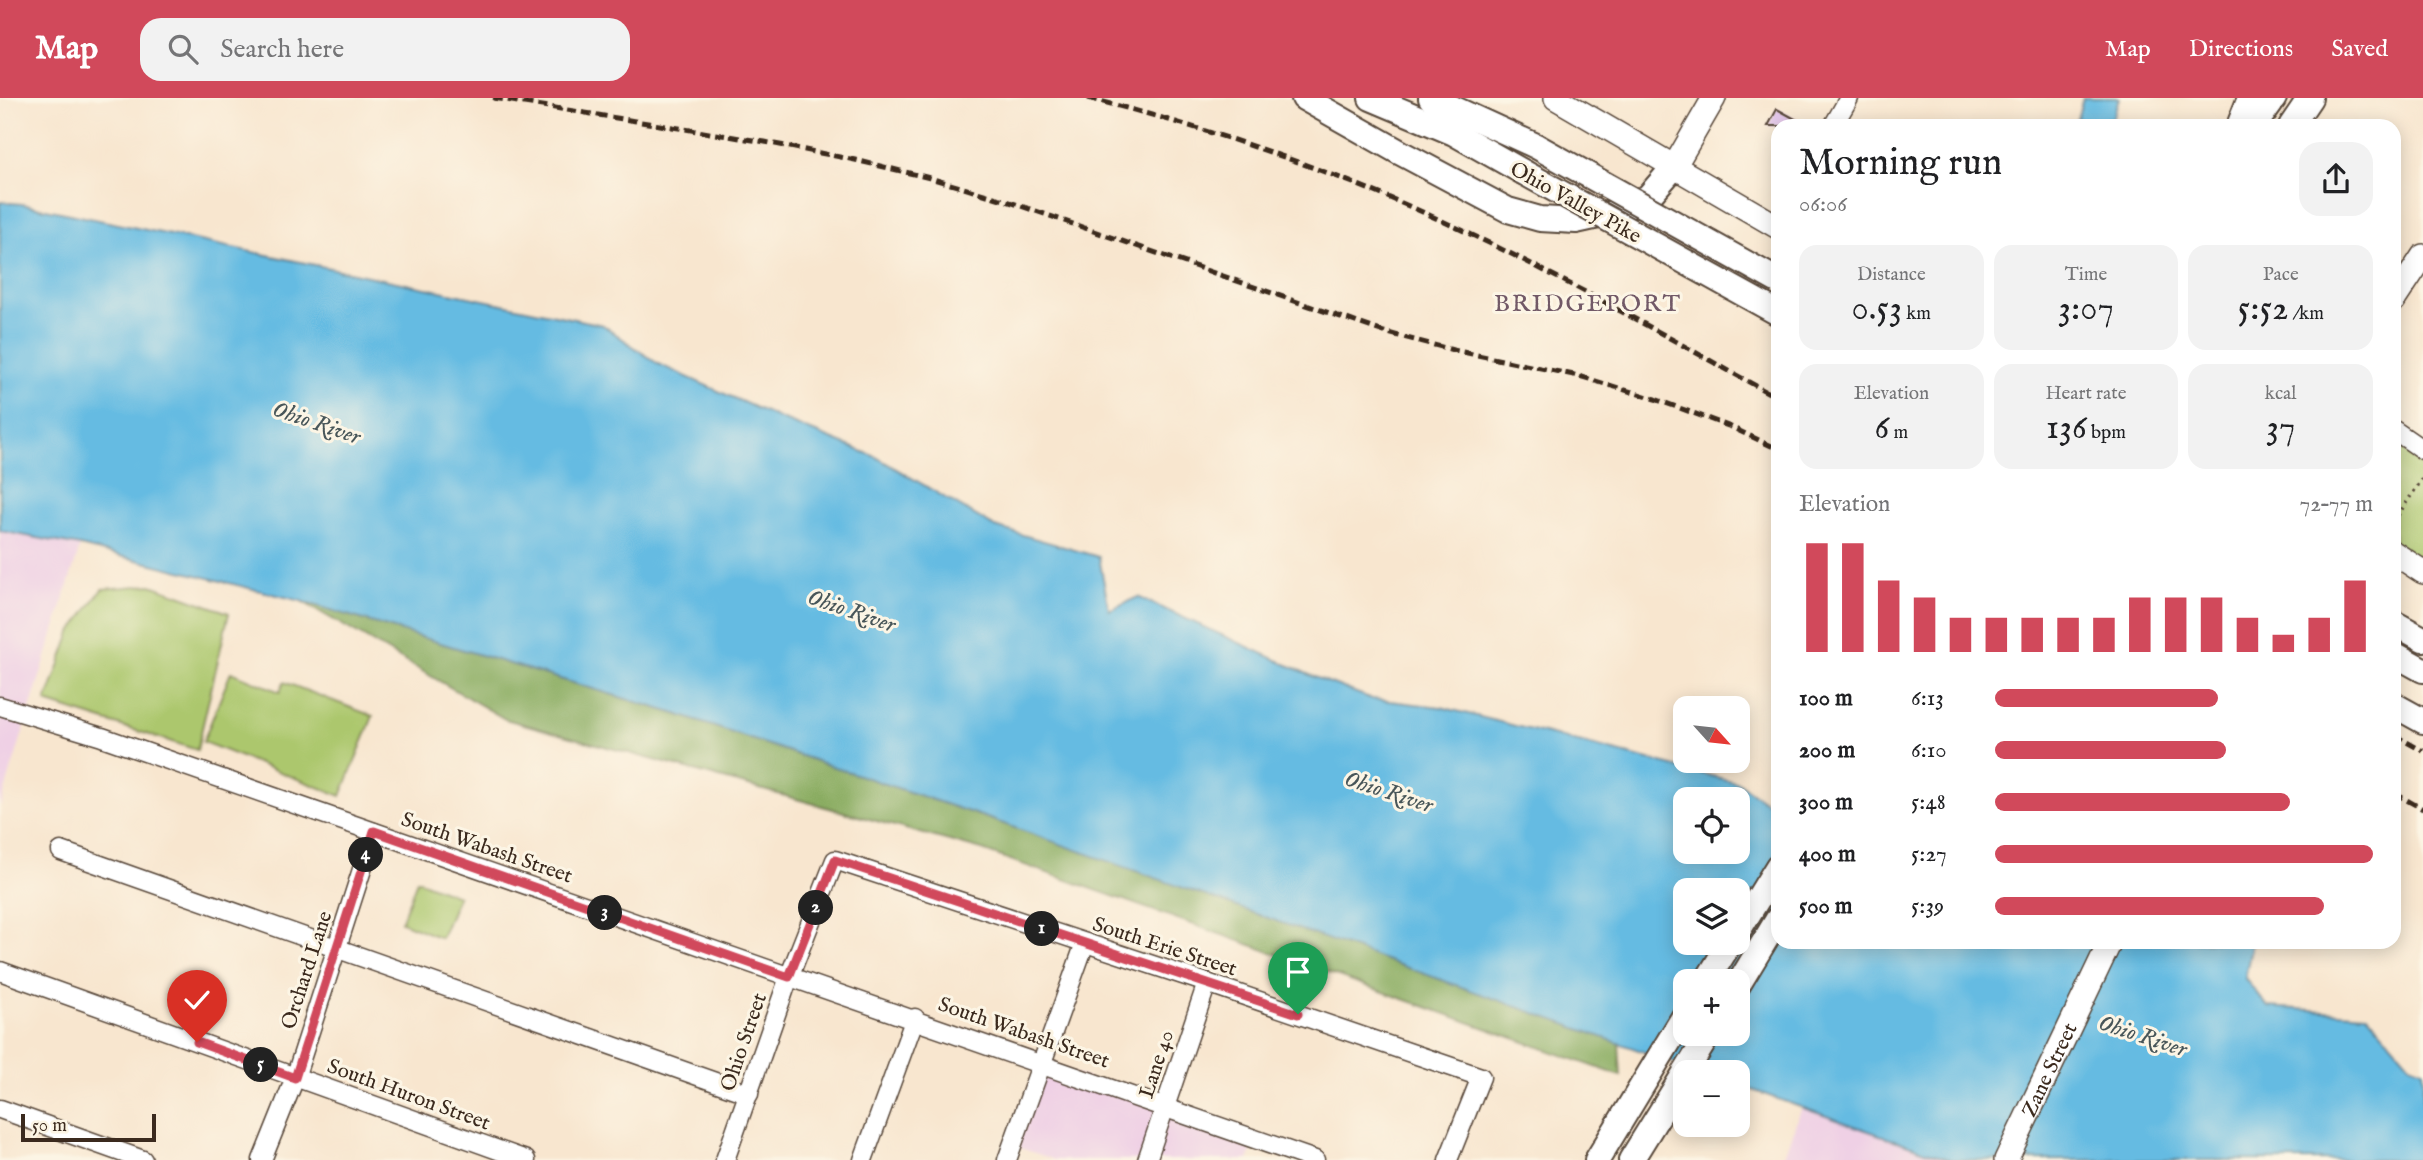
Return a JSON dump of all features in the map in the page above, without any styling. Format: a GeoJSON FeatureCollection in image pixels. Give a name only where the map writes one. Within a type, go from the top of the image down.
{"type":"FeatureCollection","features":[{"type":"Feature","properties":{"kind":"highway"},"geometry":{"type":"LineString","coordinates":[[1304,98],[1508,210],[1541,219],[1576,221],[1612,213],[1648,197],[1674,167]]}},
{"type":"Feature","properties":{"kind":"highway","name":"Ohio Valley Pike"},"geometry":{"type":"LineString","coordinates":[[1371,98],[1454,133],[1771,309]]}},
{"type":"Feature","properties":{"kind":"highway","name":"Ohio Valley Pike"},"geometry":{"type":"LineString","coordinates":[[1432,98],[1536,146],[1771,277]]}},
{"type":"Feature","properties":{"kind":"highway"},"geometry":{"type":"LineString","coordinates":[[2241,119],[2250,98]]}},
{"type":"Feature","properties":{"kind":"highway"},"geometry":{"type":"LineString","coordinates":[[2259,119],[2274,98]]}},
{"type":"Feature","properties":{"kind":"highway"},"geometry":{"type":"LineString","coordinates":[[2294,119],[2308,98]]}},
{"type":"Feature","properties":{"kind":"highway"},"geometry":{"type":"LineString","coordinates":[[2401,627],[2423,639]]}},
{"type":"Feature","properties":{"kind":"highway"},"geometry":{"type":"LineString","coordinates":[[2401,658],[2423,670]]}},
{"type":"Feature","properties":{"kind":"highway"},"geometry":{"type":"LineString","coordinates":[[2401,709],[2423,721]]}},
{"type":"Feature","properties":{"kind":"highway"},"geometry":{"type":"LineString","coordinates":[[1750,911],[1771,877]]}},
{"type":"Feature","properties":{"kind":"highway"},"geometry":{"type":"LineString","coordinates":[[1748,969],[1771,931]]}},
{"type":"Feature","properties":{"kind":"highway"},"geometry":{"type":"LineString","coordinates":[[1597,1160],[1673,1035]]}},
{"type":"Feature","properties":{"kind":"highway"},"geometry":{"type":"LineString","coordinates":[[1631,1160],[1702,1046]]}},
{"type":"Feature","properties":{"kind":"main road"},"geometry":{"type":"LineString","coordinates":[[1674,167],[1714,98]]}},
{"type":"Feature","properties":{"kind":"main road"},"geometry":{"type":"LineString","coordinates":[[1571,102],[1674,167],[1771,222]]}},
{"type":"Feature","properties":{"kind":"main road"},"geometry":{"type":"LineString","coordinates":[[2401,289],[2423,256]]}},
{"type":"Feature","properties":{"kind":"main road"},"geometry":{"type":"LineString","coordinates":[[2401,558],[2423,572]]}},
{"type":"Feature","properties":{"kind":"main road","name":"Zane Street"},"geometry":{"type":"LineString","coordinates":[[2006,1160],[2107,949]]}},
{"type":"Feature","properties":{"kind":"street"},"geometry":{"type":"LineString","coordinates":[[1837,119],[1849,98]]}},
{"type":"Feature","properties":{"kind":"street"},"geometry":{"type":"LineString","coordinates":[[2401,435],[2423,450]]}},
{"type":"Feature","properties":{"kind":"street","name":"South Wabash Street"},"geometry":{"type":"LineString","coordinates":[[0,706],[374,831],[789,977],[1042,1062],[1315,1160]]}},
{"type":"Feature","properties":{"kind":"street","name":"Orchard Lane"},"geometry":{"type":"LineString","coordinates":[[262,1160],[295,1078],[374,831]]}},
{"type":"Feature","properties":{"kind":"street"},"geometry":{"type":"LineString","coordinates":[[61,851],[749,1094]]}},
{"type":"Feature","properties":{"kind":"street","name":"Ohio Street"},"geometry":{"type":"LineString","coordinates":[[725,1160],[789,977],[835,860]]}},
{"type":"Feature","properties":{"kind":"street","name":"South Erie Street"},"geometry":{"type":"LineString","coordinates":[[835,860],[1480,1077],[1448,1160]]}},
{"type":"Feature","properties":{"kind":"street"},"geometry":{"type":"LineString","coordinates":[[1007,1160],[1085,943]]}},
{"type":"Feature","properties":{"kind":"street","name":"South Huron Street"},"geometry":{"type":"LineString","coordinates":[[0,971],[526,1160]]}},
{"type":"Feature","properties":{"kind":"street","name":"Lane 40"},"geometry":{"type":"LineString","coordinates":[[1147,1160],[1207,983]]}},
{"type":"Feature","properties":{"kind":"street"},"geometry":{"type":"LineString","coordinates":[[863,1160],[915,1018]]}},
{"type":"Feature","properties":{"kind":"street"},"geometry":{"type":"LineString","coordinates":[[0,1109],[143,1160]]}},
{"type":"Feature","properties":{"kind":"path"},"geometry":{"type":"LineString","coordinates":[[2401,511],[2423,478]]}},
{"type":"Feature","properties":{"kind":"shaded area"},"geometry":{"type":"Polygon","coordinates":[[[0,531],[80,546],[0,807],[0,531]]]}},
{"type":"Feature","properties":{"kind":"shaded area"},"geometry":{"type":"Polygon","coordinates":[[[1042,1062],[1256,1139],[1248,1160],[1055,1160],[1012,1145],[1042,1062]]]}},
{"type":"Feature","properties":{"kind":"shaded area"},"geometry":{"type":"Polygon","coordinates":[[[1802,1107],[1951,1160],[1782,1160],[1802,1107]]]}},
{"type":"Feature","properties":{"kind":"green space"},"geometry":{"type":"Polygon","coordinates":[[[2401,435],[2423,450],[2423,572],[2401,558],[2401,435]]]}},
{"type":"Feature","properties":{"kind":"green space"},"geometry":{"type":"Polygon","coordinates":[[[151,585],[229,613],[197,750],[46,702],[71,633],[102,589],[151,585]]]}},
{"type":"Feature","properties":{"kind":"green space"},"geometry":{"type":"Polygon","coordinates":[[[301,601],[673,713],[990,819],[1619,1043],[1621,1076],[982,850],[505,719],[301,601]]]}},
{"type":"Feature","properties":{"kind":"green space"},"geometry":{"type":"Polygon","coordinates":[[[231,672],[280,692],[284,682],[373,716],[341,796],[203,742],[231,672]]]}},
{"type":"Feature","properties":{"kind":"green space"},"geometry":{"type":"Polygon","coordinates":[[[417,880],[458,896],[441,938],[401,922],[417,880]]]}},
{"type":"Feature","properties":{"kind":"water"},"geometry":{"type":"Polygon","coordinates":[[[2083,98],[2119,98],[2112,119],[2077,119],[2083,98]]]}},
{"type":"Feature","properties":{"kind":"water","name":"Ohio River"},"geometry":{"type":"Polygon","coordinates":[[[0,202],[22,204],[603,325],[658,364],[776,417],[876,457],[995,527],[1099,557],[1109,610],[1138,597],[1312,676],[1372,699],[1441,707],[1673,766],[1673,774],[1704,774],[1739,783],[1745,787],[1673,787],[1673,864],[1750,864],[1750,791],[1771,806],[1771,949],[2251,949],[2245,979],[2268,1007],[2367,1014],[2410,1064],[2423,1069],[2423,1160],[1951,1160],[1750,1089],[1750,1060],[1673,1060],[1673,1062],[990,819],[673,713],[301,601],[80,546],[0,531],[0,202]]]}},
{"type":"Feature","properties":{"kind":"building"},"geometry":{"type":"Polygon","coordinates":[[[1777,109],[1795,119],[1772,119],[1777,109]]]}},
{"type":"Feature","properties":{"kind":"railway"},"geometry":{"type":"LineString","coordinates":[[493,98],[765,142],[930,178],[1004,200],[1384,332],[1453,350],[1579,376],[1655,399],[1731,427],[1771,446]]}},
{"type":"Feature","properties":{"kind":"railway"},"geometry":{"type":"LineString","coordinates":[[1088,98],[1234,140],[1376,192],[1547,272],[1771,394]]}},
{"type":"Feature","properties":{"kind":"railway"},"geometry":{"type":"LineString","coordinates":[[2401,739],[2423,751]]}},
{"type":"Feature","properties":{"kind":"railway"},"geometry":{"type":"LineString","coordinates":[[2401,797],[2423,809]]}},
{"type":"Feature","properties":{"kind":"district","name":"BRIDGEPORT"},"geometry":{"type":"Point","coordinates":[1588,303]}},
{"type":"Feature","properties":{"kind":"route"},"geometry":{"type":"LineString","coordinates":[[197,1042],[295,1078],[374,831],[789,977],[835,860],[1298,1014]]}}]}
